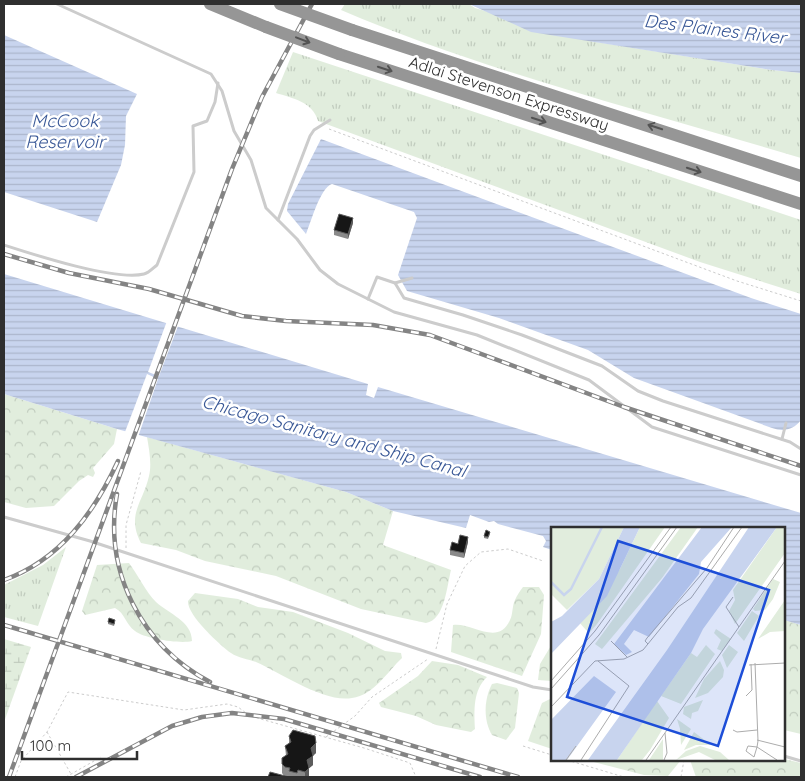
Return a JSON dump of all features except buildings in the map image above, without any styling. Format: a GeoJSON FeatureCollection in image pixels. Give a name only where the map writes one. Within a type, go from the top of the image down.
{"type":"FeatureCollection","features":[{"type":"Feature","properties":{"kind":"highway","name":"Adlai Stevenson Expressway"},"geometry":{"type":"LineString","coordinates":[[210,4],[339,54],[801,204]]}},
{"type":"Feature","properties":{"kind":"highway","name":"Adlai Stevenson Expressway"},"geometry":{"type":"LineString","coordinates":[[280,4],[352,30],[801,175]]}},
{"type":"Feature","properties":{"kind":"lane"},"geometry":{"type":"LineString","coordinates":[[57,4],[202,68],[218,83],[234,131],[250,160],[266,208],[297,239],[320,270],[338,284],[394,312],[477,335],[589,380],[652,426],[801,475]]}},
{"type":"Feature","properties":{"kind":"lane"},"geometry":{"type":"LineString","coordinates":[[4,245],[60,262],[128,276],[146,274],[156,265],[194,172],[193,126],[208,121],[215,102],[218,83]]}},
{"type":"Feature","properties":{"kind":"lane"},"geometry":{"type":"LineString","coordinates":[[278,220],[310,136],[330,120]]}},
{"type":"Feature","properties":{"kind":"lane"},"geometry":{"type":"LineString","coordinates":[[368,299],[377,277],[396,283],[412,278]]}},
{"type":"Feature","properties":{"kind":"lane"},"geometry":{"type":"LineString","coordinates":[[396,283],[404,298],[463,314],[522,335],[602,366],[638,390],[663,401],[782,440],[801,449]]}},
{"type":"Feature","properties":{"kind":"lane"},"geometry":{"type":"LineString","coordinates":[[782,440],[786,423]]}},
{"type":"Feature","properties":{"kind":"lane"},"geometry":{"type":"LineString","coordinates":[[4,517],[126,553],[372,632],[434,655],[533,687],[551,690]]}},
{"type":"Feature","properties":{"kind":"lane"},"geometry":{"type":"LineString","coordinates":[[785,756],[801,761]]}},
{"type":"Feature","properties":{"kind":"path"},"geometry":{"type":"LineString","coordinates":[[321,126],[737,281],[801,301]]}},
{"type":"Feature","properties":{"kind":"path"},"geometry":{"type":"LineString","coordinates":[[126,553],[126,525],[142,471]]}},
{"type":"Feature","properties":{"kind":"path"},"geometry":{"type":"LineString","coordinates":[[326,737],[355,716],[372,697],[434,655],[447,604],[465,566],[481,552],[508,549],[543,561]]}},
{"type":"Feature","properties":{"kind":"path"},"geometry":{"type":"LineString","coordinates":[[15,777],[21,761],[47,732],[68,692],[184,710],[227,704],[238,707],[250,716],[410,763],[416,777]]}},
{"type":"Feature","properties":{"kind":"path"},"geometry":{"type":"LineString","coordinates":[[47,732],[72,774]]}},
{"type":"Feature","properties":{"kind":"path"},"geometry":{"type":"LineString","coordinates":[[522,746],[551,756]]}},
{"type":"Feature","properties":{"kind":"path"},"geometry":{"type":"LineString","coordinates":[[66,777],[101,757]]}},
{"type":"Feature","properties":{"kind":"path"},"geometry":{"type":"LineString","coordinates":[[569,761],[624,777]]}},
{"type":"Feature","properties":{"kind":"path"},"geometry":{"type":"LineString","coordinates":[[681,777],[684,761]]}},
{"type":"Feature","properties":{"kind":"green space"},"geometry":{"type":"Polygon","coordinates":[[[345,4],[469,4],[475,8],[584,40],[801,73],[801,158],[569,90],[454,53],[397,33],[341,10],[345,4]]]}},
{"type":"Feature","properties":{"kind":"green space"},"geometry":{"type":"Polygon","coordinates":[[[293,52],[801,220],[801,294],[700,262],[318,121],[312,109],[307,105],[276,93],[293,52]]]}},
{"type":"Feature","properties":{"kind":"green space"},"geometry":{"type":"Polygon","coordinates":[[[4,394],[117,429],[114,444],[93,468],[95,473],[93,477],[88,475],[79,481],[54,506],[26,508],[4,502],[4,394]]]}},
{"type":"Feature","properties":{"kind":"green space"},"geometry":{"type":"Polygon","coordinates":[[[147,437],[346,492],[393,511],[383,545],[451,570],[444,601],[437,616],[426,623],[361,609],[276,576],[205,561],[176,550],[141,543],[135,524],[135,516],[150,471],[147,437]]]}},
{"type":"Feature","properties":{"kind":"green space"},"geometry":{"type":"Polygon","coordinates":[[[66,547],[38,626],[4,617],[4,585],[43,565],[66,547]]]}},
{"type":"Feature","properties":{"kind":"green space"},"geometry":{"type":"Polygon","coordinates":[[[129,563],[156,602],[184,623],[191,634],[192,641],[163,640],[140,634],[132,628],[115,608],[85,615],[82,611],[97,565],[129,563]]]}},
{"type":"Feature","properties":{"kind":"green space"},"geometry":{"type":"Polygon","coordinates":[[[523,587],[539,587],[544,595],[541,634],[522,676],[451,652],[453,625],[460,625],[484,632],[499,632],[505,628],[510,620],[514,602],[523,587]]]}},
{"type":"Feature","properties":{"kind":"green space"},"geometry":{"type":"Polygon","coordinates":[[[195,593],[238,599],[258,607],[293,612],[348,633],[385,651],[401,653],[402,658],[374,688],[360,696],[341,698],[316,692],[256,662],[231,653],[212,637],[193,614],[188,601],[195,593]]]}},
{"type":"Feature","properties":{"kind":"green space"},"geometry":{"type":"Polygon","coordinates":[[[785,620],[801,625],[801,734],[785,730],[785,620]]]}},
{"type":"Feature","properties":{"kind":"green space"},"geometry":{"type":"Polygon","coordinates":[[[4,639],[31,647],[4,722],[4,639]]]}},
{"type":"Feature","properties":{"kind":"green space"},"geometry":{"type":"Polygon","coordinates":[[[551,646],[551,681],[538,680],[540,664],[551,646]]]}},
{"type":"Feature","properties":{"kind":"green space"},"geometry":{"type":"Polygon","coordinates":[[[432,661],[458,665],[487,677],[482,682],[477,694],[475,729],[471,732],[436,725],[416,716],[381,707],[379,703],[418,676],[432,661]]]}},
{"type":"Feature","properties":{"kind":"green space"},"geometry":{"type":"Polygon","coordinates":[[[497,683],[517,688],[519,693],[515,728],[506,740],[492,735],[487,723],[487,696],[492,684],[497,683]]]}},
{"type":"Feature","properties":{"kind":"green space"},"geometry":{"type":"Polygon","coordinates":[[[551,698],[551,749],[528,741],[542,703],[551,698]]]}},
{"type":"Feature","properties":{"kind":"green space"},"geometry":{"type":"Polygon","coordinates":[[[785,759],[801,763],[801,777],[696,777],[690,761],[785,761],[785,759]]]}},
{"type":"Feature","properties":{"kind":"green space"},"geometry":{"type":"Polygon","coordinates":[[[590,761],[680,761],[668,776],[644,775],[590,761]]]}},
{"type":"Feature","properties":{"kind":"water","name":"Des Plaines River"},"geometry":{"type":"Polygon","coordinates":[[[469,4],[801,4],[801,73],[531,32],[469,4]]]}},
{"type":"Feature","properties":{"kind":"water","name":"McCook Reservoir"},"geometry":{"type":"Polygon","coordinates":[[[4,35],[137,94],[126,116],[125,145],[121,165],[97,222],[4,192],[4,35]]]}},
{"type":"Feature","properties":{"kind":"water"},"geometry":{"type":"Polygon","coordinates":[[[321,139],[751,298],[801,314],[801,420],[795,426],[788,429],[772,428],[634,378],[588,350],[499,318],[407,291],[398,275],[417,218],[414,212],[332,184],[320,198],[306,234],[287,211],[288,204],[321,139]]]}},
{"type":"Feature","properties":{"kind":"water","name":"Chicago Sanitary and Ship Canal"},"geometry":{"type":"Polygon","coordinates":[[[4,274],[368,384],[366,395],[374,398],[378,387],[801,513],[801,625],[785,620],[785,527],[551,527],[551,550],[543,547],[546,541],[543,536],[498,524],[494,521],[489,522],[470,515],[466,528],[393,511],[346,492],[117,429],[4,394],[4,274]]]}},
{"type":"Feature","properties":{"kind":"pier"},"geometry":{"type":"Polygon","coordinates":[[[167,321],[178,326],[159,376],[148,372],[167,321]]]}},
{"type":"Feature","properties":{"kind":"pier"},"geometry":{"type":"Polygon","coordinates":[[[147,374],[158,379],[138,437],[125,432],[147,374]]]}},
{"type":"Feature","properties":{"kind":"railway"},"geometry":{"type":"LineString","coordinates":[[9,777],[232,169],[262,97],[312,4]]}},
{"type":"Feature","properties":{"kind":"railway"},"geometry":{"type":"LineString","coordinates":[[4,254],[69,273],[149,289],[242,316],[286,321],[373,325],[430,335],[624,407],[801,466]]}},
{"type":"Feature","properties":{"kind":"railway"},"geometry":{"type":"LineString","coordinates":[[4,580],[42,560],[73,532],[98,499],[118,461]]}},
{"type":"Feature","properties":{"kind":"railway"},"geometry":{"type":"LineString","coordinates":[[117,494],[114,523],[116,551],[122,578],[133,604],[147,627],[165,648],[186,667],[210,682]]}},
{"type":"Feature","properties":{"kind":"railway"},"geometry":{"type":"LineString","coordinates":[[4,625],[518,777]]}},
{"type":"Feature","properties":{"kind":"railway"},"geometry":{"type":"LineString","coordinates":[[76,777],[172,726],[202,717],[232,713],[284,719],[480,777]]}}]}
